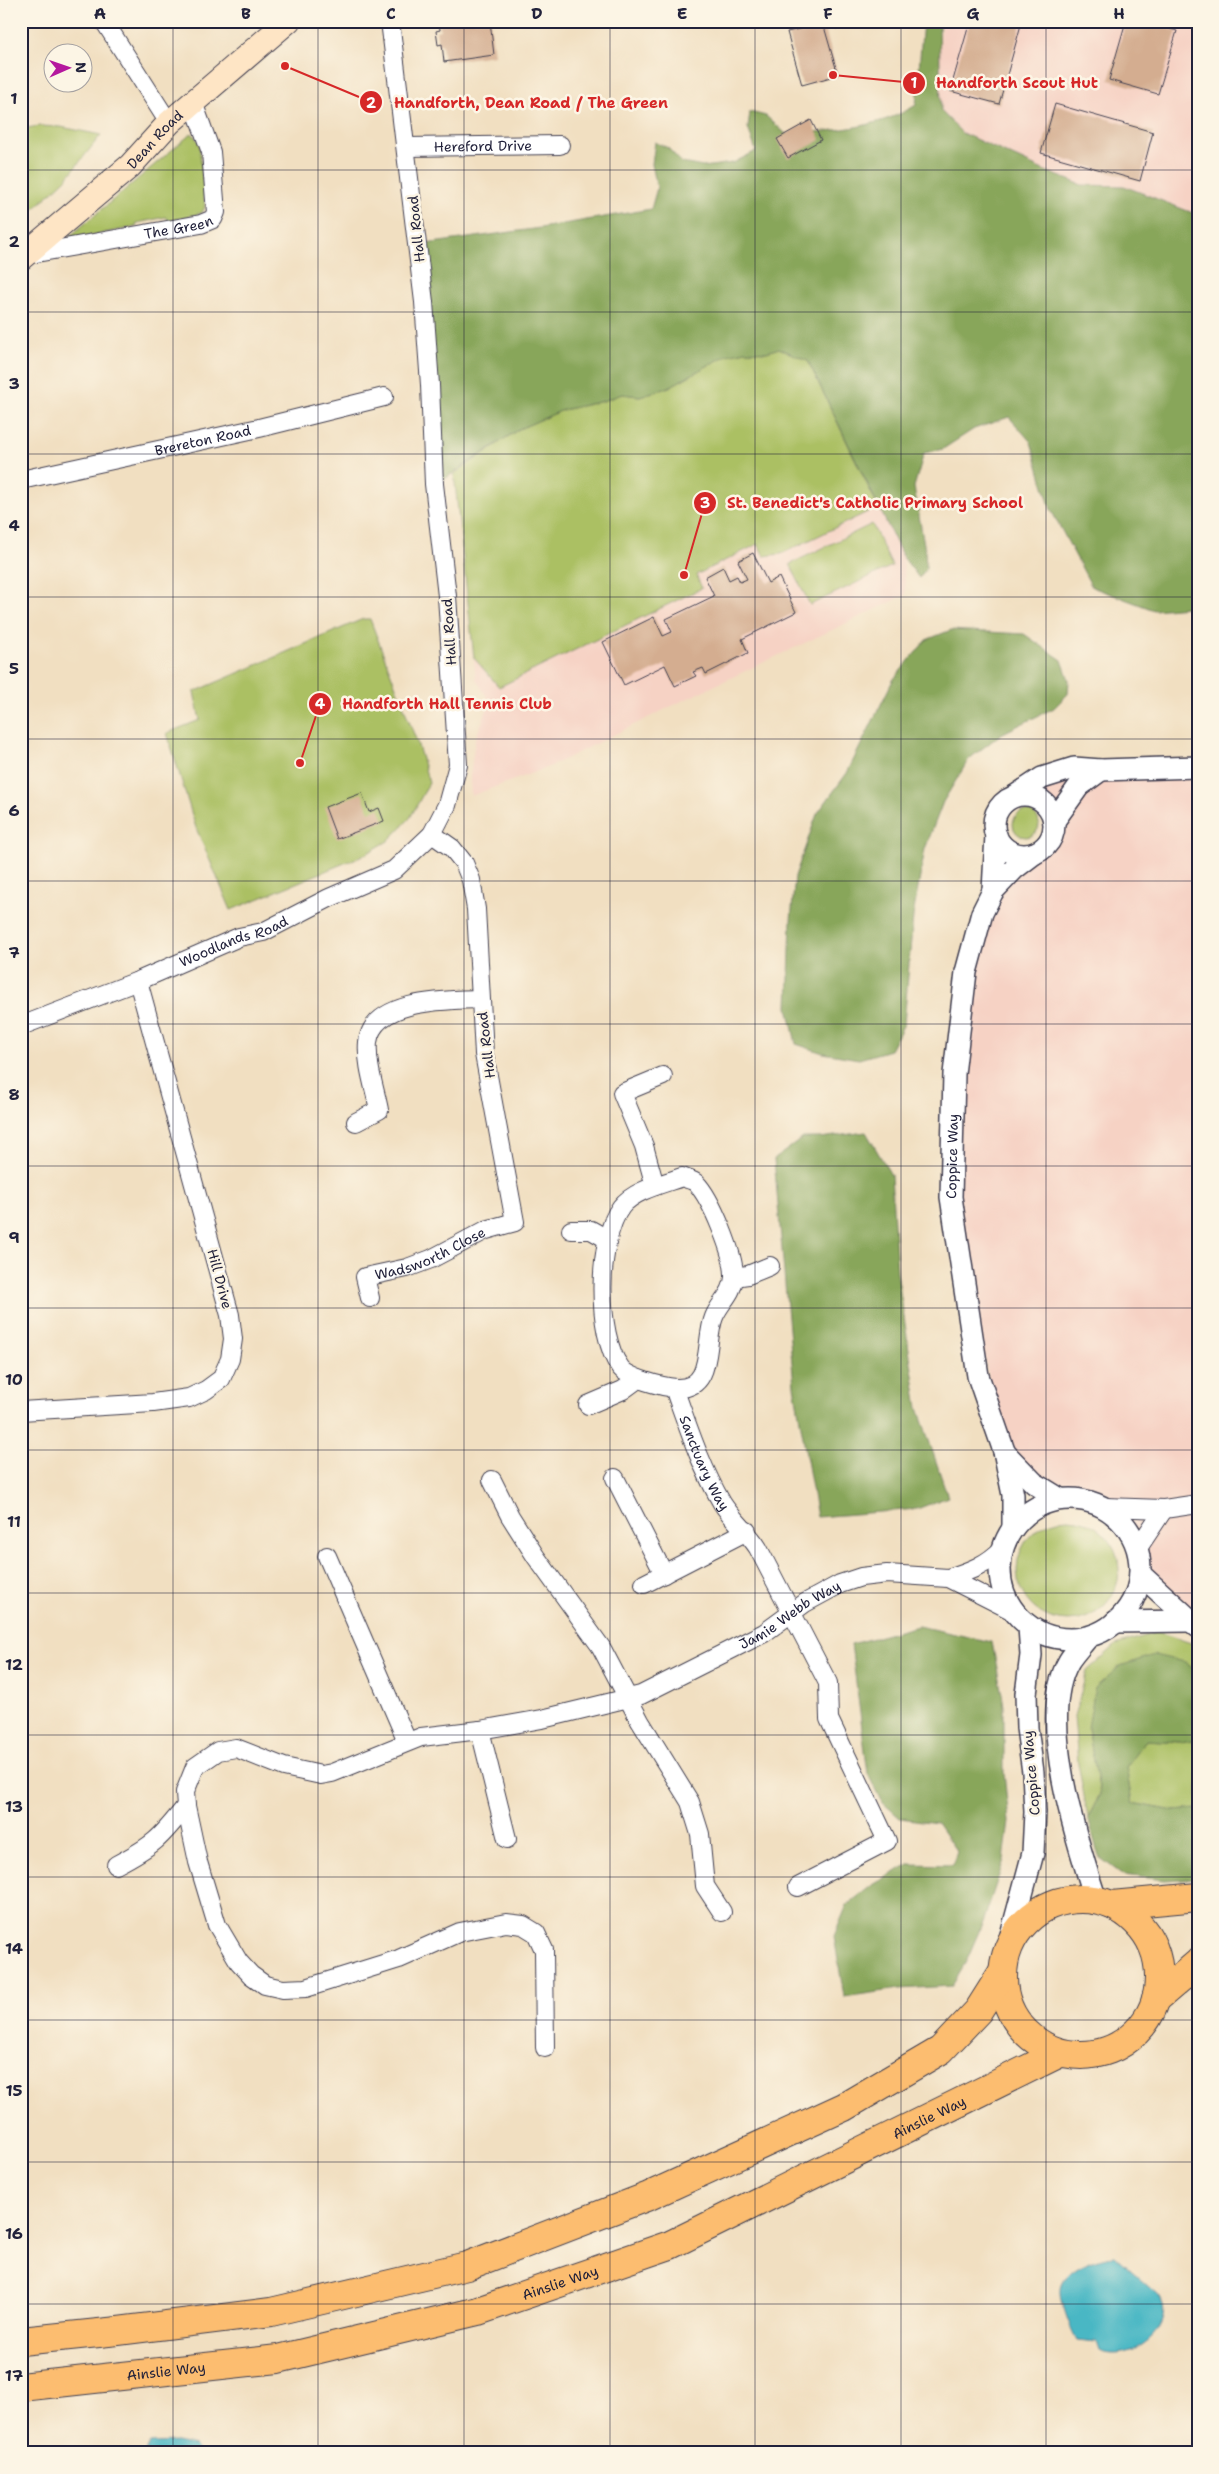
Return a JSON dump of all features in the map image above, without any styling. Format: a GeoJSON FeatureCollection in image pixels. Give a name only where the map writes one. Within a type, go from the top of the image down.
{"type":"FeatureCollection","features":[{"type":"Feature","properties":{"kind":"highway"},"geometry":{"type":"LineString","coordinates":[[21,2340],[118,2332],[271,2312],[467,2266],[649,2196],[844,2107],[941,2050],[978,2010],[1002,1973],[1008,1946],[1023,1923],[1044,1907],[1070,1899],[1104,1902],[1198,1898]]}},
{"type":"Feature","properties":{"kind":"highway"},"geometry":{"type":"LineString","coordinates":[[1002,1973],[1008,2008],[1029,2036],[1060,2053],[1080,2056],[1108,2051],[1133,2036],[1151,2012],[1156,1999],[1159,1971],[1152,1944],[1136,1921],[1104,1902]]}},
{"type":"Feature","properties":{"kind":"highway"},"geometry":{"type":"LineString","coordinates":[[1156,1999],[1198,1963]]}},
{"type":"Feature","properties":{"kind":"highway","name":"Ainslie Way"},"geometry":{"type":"LineString","coordinates":[[21,2387],[278,2359],[478,2311],[670,2245],[1060,2053]]}},
{"type":"Feature","properties":{"kind":"main road","name":"Dean Road"},"geometry":{"type":"LineString","coordinates":[[23,257],[130,166],[192,102],[288,21]]}},
{"type":"Feature","properties":{"kind":"street"},"geometry":{"type":"LineString","coordinates":[[104,21],[169,124]]}},
{"type":"Feature","properties":{"kind":"street","name":"Hall Road"},"geometry":{"type":"LineString","coordinates":[[390,21],[424,302],[434,484],[447,596],[458,765],[447,805],[432,834],[452,848],[464,863],[471,880],[476,909],[484,1054],[515,1222]]}},
{"type":"Feature","properties":{"kind":"street","name":"The Green"},"geometry":{"type":"LineString","coordinates":[[23,257],[201,224],[213,219],[216,212],[211,152],[192,102]]}},
{"type":"Feature","properties":{"kind":"street","name":"Hereford Drive"},"geometry":{"type":"LineString","coordinates":[[406,147],[560,145]]}},
{"type":"Feature","properties":{"kind":"street","name":"Brereton Road"},"geometry":{"type":"LineString","coordinates":[[21,480],[259,428],[384,397]]}},
{"type":"Feature","properties":{"kind":"street"},"geometry":{"type":"LineString","coordinates":[[1015,796],[1025,794],[1040,800],[1051,811],[1054,831],[1050,841],[1035,853],[1016,854],[1000,843],[996,835],[995,816],[1006,800],[1042,778],[1074,768],[1101,770],[1198,767]]}},
{"type":"Feature","properties":{"kind":"street"},"geometry":{"type":"LineString","coordinates":[[1054,821],[1079,786],[1101,770]]}},
{"type":"Feature","properties":{"kind":"street","name":"Woodlands Road"},"geometry":{"type":"LineString","coordinates":[[21,1026],[138,981],[239,937],[263,932],[329,898],[394,870],[432,834]]}},
{"type":"Feature","properties":{"kind":"street","name":"Coppice Way"},"geometry":{"type":"LineString","coordinates":[[993,891],[996,835]]}},
{"type":"Feature","properties":{"kind":"street","name":"Coppice Way"},"geometry":{"type":"LineString","coordinates":[[1012,1528],[1014,1495],[1004,1451],[978,1376],[951,1196],[954,1074],[964,980],[982,913],[993,891],[1014,869],[1035,853]]}},
{"type":"Feature","properties":{"kind":"street","name":"Hill Drive"},"geometry":{"type":"LineString","coordinates":[[21,1412],[153,1403],[190,1398],[206,1390],[221,1379],[230,1360],[233,1339],[230,1315],[138,981]]}},
{"type":"Feature","properties":{"kind":"street"},"geometry":{"type":"LineString","coordinates":[[356,1122],[379,1110],[369,1063],[368,1042],[372,1028],[386,1015],[408,1006],[435,1001],[480,999]]}},
{"type":"Feature","properties":{"kind":"street"},"geometry":{"type":"LineString","coordinates":[[655,1186],[644,1146],[622,1093],[663,1076]]}},
{"type":"Feature","properties":{"kind":"street"},"geometry":{"type":"LineString","coordinates":[[682,1177],[695,1182],[708,1200],[730,1256],[734,1277],[729,1296],[714,1316],[704,1371],[696,1382],[688,1387],[674,1388],[638,1379],[620,1369],[612,1354],[606,1331],[603,1299],[607,1239],[621,1206],[634,1196],[655,1186],[682,1177]]}},
{"type":"Feature","properties":{"kind":"street","name":"Wadsworth Close"},"geometry":{"type":"LineString","coordinates":[[370,1298],[365,1277],[407,1268],[431,1259],[486,1230],[515,1222]]}},
{"type":"Feature","properties":{"kind":"street"},"geometry":{"type":"LineString","coordinates":[[571,1230],[591,1230],[607,1239]]}},
{"type":"Feature","properties":{"kind":"street"},"geometry":{"type":"LineString","coordinates":[[734,1277],[748,1275],[770,1266]]}},
{"type":"Feature","properties":{"kind":"street"},"geometry":{"type":"LineString","coordinates":[[588,1405],[623,1390],[638,1379]]}},
{"type":"Feature","properties":{"kind":"street","name":"Sanctuary Way"},"geometry":{"type":"LineString","coordinates":[[674,1388],[708,1477],[724,1505],[748,1531],[828,1683],[829,1720],[888,1841],[798,1887]]}},
{"type":"Feature","properties":{"kind":"street","name":"Coppice Way"},"geometry":{"type":"LineString","coordinates":[[1004,1451],[1034,1483],[1060,1499]]}},
{"type":"Feature","properties":{"kind":"street"},"geometry":{"type":"LineString","coordinates":[[615,1478],[664,1574]]}},
{"type":"Feature","properties":{"kind":"street"},"geometry":{"type":"LineString","coordinates":[[492,1480],[510,1516],[536,1557],[635,1697],[690,1802],[700,1834],[705,1886],[722,1912]]}},
{"type":"Feature","properties":{"kind":"street"},"geometry":{"type":"LineString","coordinates":[[1105,1507],[1127,1527],[1138,1548],[1140,1574],[1137,1592],[1127,1610],[1106,1630],[1088,1637],[1068,1640],[1054,1637],[1029,1627],[1013,1611],[1003,1591],[999,1569],[1003,1548],[1012,1528],[1023,1516],[1037,1506],[1060,1499],[1075,1498],[1105,1507],[1164,1509],[1198,1504]]}},
{"type":"Feature","properties":{"kind":"street"},"geometry":{"type":"LineString","coordinates":[[1138,1548],[1164,1509]]}},
{"type":"Feature","properties":{"kind":"street"},"geometry":{"type":"LineString","coordinates":[[644,1584],[748,1531]]}},
{"type":"Feature","properties":{"kind":"street","name":"Jamie Webb Way"},"geometry":{"type":"LineString","coordinates":[[186,1806],[185,1792],[195,1767],[204,1759],[226,1748],[236,1748],[284,1767],[321,1775],[344,1769],[407,1741],[436,1734],[480,1730],[542,1719],[635,1697],[764,1633],[791,1613],[840,1584],[861,1577],[887,1574],[948,1578],[976,1569],[991,1560],[1003,1548]]}},
{"type":"Feature","properties":{"kind":"street"},"geometry":{"type":"LineString","coordinates":[[327,1556],[407,1741]]}},
{"type":"Feature","properties":{"kind":"street"},"geometry":{"type":"LineString","coordinates":[[1140,1574],[1194,1624]]}},
{"type":"Feature","properties":{"kind":"street","name":"Jamie Webb Way"},"geometry":{"type":"LineString","coordinates":[[948,1578],[1013,1611]]}},
{"type":"Feature","properties":{"kind":"street"},"geometry":{"type":"LineString","coordinates":[[1115,1622],[1194,1624]]}},
{"type":"Feature","properties":{"kind":"street","name":"Coppice Way"},"geometry":{"type":"LineString","coordinates":[[1008,1946],[1033,1853],[1036,1812],[1027,1728],[1026,1694],[1031,1655],[1029,1627]]}},
{"type":"Feature","properties":{"kind":"street","name":"Coppice Way"},"geometry":{"type":"LineString","coordinates":[[1088,1637],[1069,1662],[1059,1691],[1055,1726],[1077,1844],[1104,1902]]}},
{"type":"Feature","properties":{"kind":"street"},"geometry":{"type":"LineString","coordinates":[[480,1730],[507,1839]]}},
{"type":"Feature","properties":{"kind":"street"},"geometry":{"type":"LineString","coordinates":[[116,1864],[147,1849],[163,1836],[186,1806]]}},
{"type":"Feature","properties":{"kind":"street"},"geometry":{"type":"LineString","coordinates":[[186,1806],[198,1862],[217,1925],[239,1962],[251,1975],[266,1985],[284,1989],[306,1988],[398,1959],[460,1932],[506,1923],[523,1924],[536,1933],[544,1950],[545,2048]]}},
{"type":"Feature","properties":{"kind":"shaded area"},"geometry":{"type":"Polygon","coordinates":[[[941,21],[1182,21],[1198,27],[1198,213],[1076,185],[937,134],[941,21]]]}},
{"type":"Feature","properties":{"kind":"shaded area"},"geometry":{"type":"Polygon","coordinates":[[[779,348],[808,361],[903,557],[906,595],[682,701],[551,766],[471,796],[470,777],[475,740],[490,702],[476,679],[454,474],[563,410],[669,387],[746,351],[767,352],[779,348]]]}},
{"type":"Feature","properties":{"kind":"shaded area"},"geometry":{"type":"Polygon","coordinates":[[[1198,766],[1198,1627],[1140,1574],[1139,1555],[1134,1540],[1117,1517],[1105,1507],[1090,1501],[1060,1499],[1004,1451],[951,1197],[982,913],[1010,851],[1027,854],[1038,851],[1055,830],[1056,823],[1052,805],[1038,791],[1060,780],[1198,766]]]}},
{"type":"Feature","properties":{"kind":"green space"},"geometry":{"type":"Polygon","coordinates":[[[923,21],[939,21],[941,111],[962,133],[1043,170],[1082,185],[1124,186],[1198,215],[1198,606],[1154,610],[1092,587],[1051,510],[1031,442],[1009,417],[974,429],[943,449],[924,453],[914,487],[925,550],[926,569],[919,578],[903,557],[808,361],[779,348],[767,352],[746,351],[727,355],[669,387],[640,396],[622,394],[603,401],[563,410],[519,429],[440,482],[418,245],[540,228],[651,209],[657,188],[652,164],[655,142],[668,148],[682,163],[703,167],[733,163],[756,151],[748,128],[750,112],[766,116],[786,134],[819,132],[870,124],[902,113],[916,105],[923,21]]]}},
{"type":"Feature","properties":{"kind":"green space"},"geometry":{"type":"Polygon","coordinates":[[[39,126],[61,127],[101,135],[66,179],[21,221],[21,129],[39,126]]]}},
{"type":"Feature","properties":{"kind":"green space"},"geometry":{"type":"Polygon","coordinates":[[[192,133],[199,142],[205,207],[202,213],[169,221],[166,217],[137,223],[136,227],[78,238],[69,237],[192,133]]]}},
{"type":"Feature","properties":{"kind":"green space"},"geometry":{"type":"Polygon","coordinates":[[[779,348],[808,361],[878,507],[781,554],[764,556],[758,544],[696,575],[702,588],[499,687],[474,658],[454,474],[519,429],[563,410],[603,401],[622,394],[640,396],[669,387],[727,355],[746,351],[767,352],[779,348]]]}},
{"type":"Feature","properties":{"kind":"green space"},"geometry":{"type":"Polygon","coordinates":[[[872,524],[892,566],[810,605],[790,564],[872,524]]]}},
{"type":"Feature","properties":{"kind":"green space"},"geometry":{"type":"Polygon","coordinates":[[[363,619],[370,619],[417,742],[429,783],[410,818],[388,841],[364,855],[231,910],[196,828],[167,733],[200,720],[194,692],[363,619]]]}},
{"type":"Feature","properties":{"kind":"green space"},"geometry":{"type":"Polygon","coordinates":[[[951,630],[1024,634],[1062,660],[1069,680],[1068,694],[1054,708],[1001,734],[969,759],[943,802],[925,849],[913,916],[904,1024],[890,1050],[859,1059],[823,1053],[796,1044],[788,1007],[791,920],[795,876],[817,814],[847,773],[893,680],[926,640],[951,630]]]}},
{"type":"Feature","properties":{"kind":"green space"},"geometry":{"type":"Polygon","coordinates":[[[1026,811],[1035,815],[1039,824],[1035,833],[1026,837],[1017,833],[1013,824],[1017,815],[1026,811]]]}},
{"type":"Feature","properties":{"kind":"green space"},"geometry":{"type":"Polygon","coordinates":[[[866,1132],[891,1175],[897,1272],[918,1408],[948,1497],[917,1509],[817,1517],[794,1386],[774,1159],[803,1138],[820,1138],[866,1132]]]}},
{"type":"Feature","properties":{"kind":"green space"},"geometry":{"type":"Polygon","coordinates":[[[1068,1519],[1088,1523],[1104,1534],[1115,1550],[1119,1570],[1115,1590],[1104,1606],[1088,1617],[1068,1621],[1048,1617],[1032,1606],[1021,1590],[1017,1570],[1021,1550],[1032,1534],[1048,1523],[1068,1519]]]}},
{"type":"Feature","properties":{"kind":"green space"},"geometry":{"type":"Polygon","coordinates":[[[918,1626],[992,1642],[1004,1705],[1004,1773],[1009,1822],[1004,1860],[984,1920],[964,1966],[952,1986],[899,1989],[844,1997],[834,1936],[847,1905],[871,1886],[909,1864],[952,1865],[957,1852],[937,1823],[900,1818],[881,1801],[868,1774],[851,1644],[918,1626]]]}},
{"type":"Feature","properties":{"kind":"green space"},"geometry":{"type":"Polygon","coordinates":[[[1158,1632],[1191,1643],[1198,1651],[1198,1673],[1185,1662],[1088,1728],[1100,1794],[1088,1818],[1078,1763],[1074,1716],[1087,1671],[1116,1645],[1158,1632]]]}},
{"type":"Feature","properties":{"kind":"green space"},"geometry":{"type":"Polygon","coordinates":[[[1154,1655],[1185,1662],[1198,1673],[1198,1739],[1180,1742],[1146,1740],[1126,1767],[1132,1803],[1174,1811],[1198,1809],[1198,1878],[1165,1880],[1123,1875],[1099,1857],[1088,1818],[1100,1794],[1088,1728],[1095,1688],[1120,1666],[1154,1655]]]}},
{"type":"Feature","properties":{"kind":"green space"},"geometry":{"type":"Polygon","coordinates":[[[1198,1739],[1198,1809],[1174,1811],[1132,1803],[1126,1767],[1146,1740],[1180,1742],[1198,1739]]]}},
{"type":"Feature","properties":{"kind":"water"},"geometry":{"type":"Polygon","coordinates":[[[1115,2256],[1159,2295],[1163,2307],[1162,2319],[1157,2330],[1148,2340],[1137,2348],[1125,2353],[1112,2354],[1100,2351],[1097,2342],[1077,2340],[1065,2313],[1061,2289],[1065,2278],[1077,2268],[1101,2258],[1115,2256]]]}},
{"type":"Feature","properties":{"kind":"water"},"geometry":{"type":"Polygon","coordinates":[[[176,2442],[194,2446],[200,2453],[144,2453],[151,2443],[176,2442]]]}},
{"type":"Feature","properties":{"kind":"building"},"geometry":{"type":"Polygon","coordinates":[[[439,21],[490,21],[494,55],[444,62],[442,44],[438,45],[436,31],[440,30],[439,21]]]}},
{"type":"Feature","properties":{"kind":"building"},"geometry":{"type":"Polygon","coordinates":[[[832,21],[852,21],[836,29],[832,21]]]}},
{"type":"Feature","properties":{"kind":"building"},"geometry":{"type":"Polygon","coordinates":[[[970,21],[1022,21],[999,104],[950,91],[970,21]]]}},
{"type":"Feature","properties":{"kind":"building"},"geometry":{"type":"Polygon","coordinates":[[[1126,21],[1143,21],[1177,31],[1158,94],[1109,80],[1126,21]]]}},
{"type":"Feature","properties":{"kind":"building"},"geometry":{"type":"Polygon","coordinates":[[[823,23],[838,75],[802,85],[787,32],[823,23]]]}},
{"type":"Feature","properties":{"kind":"building"},"geometry":{"type":"Polygon","coordinates":[[[1055,104],[1153,132],[1140,181],[1041,153],[1055,104]]]}},
{"type":"Feature","properties":{"kind":"building"},"geometry":{"type":"Polygon","coordinates":[[[811,120],[821,140],[788,158],[777,139],[811,120]]]}},
{"type":"Feature","properties":{"kind":"building"},"geometry":{"type":"Polygon","coordinates":[[[753,553],[768,583],[779,577],[796,612],[742,639],[748,653],[706,674],[703,668],[693,672],[696,676],[675,686],[665,665],[624,685],[603,642],[654,617],[663,636],[672,632],[666,619],[714,596],[705,577],[723,567],[729,580],[737,576],[740,582],[747,579],[738,561],[753,553]]]}},
{"type":"Feature","properties":{"kind":"building"},"geometry":{"type":"Polygon","coordinates":[[[362,793],[369,812],[379,808],[384,821],[337,839],[325,807],[362,793]]]}},
{"type":"Feature","properties":{"kind":"place","name":"Handforth, Dean Road / The Green"},"geometry":{"type":"Point","coordinates":[285,66]}},
{"type":"Feature","properties":{"kind":"place","name":"Handforth Scout Hut"},"geometry":{"type":"Point","coordinates":[833,75]}},
{"type":"Feature","properties":{"kind":"place","name":"St. Benedict's Catholic Primary School"},"geometry":{"type":"Point","coordinates":[684,575]}},
{"type":"Feature","properties":{"kind":"place","name":"Handforth Hall Tennis Club"},"geometry":{"type":"Point","coordinates":[300,763]}}]}
